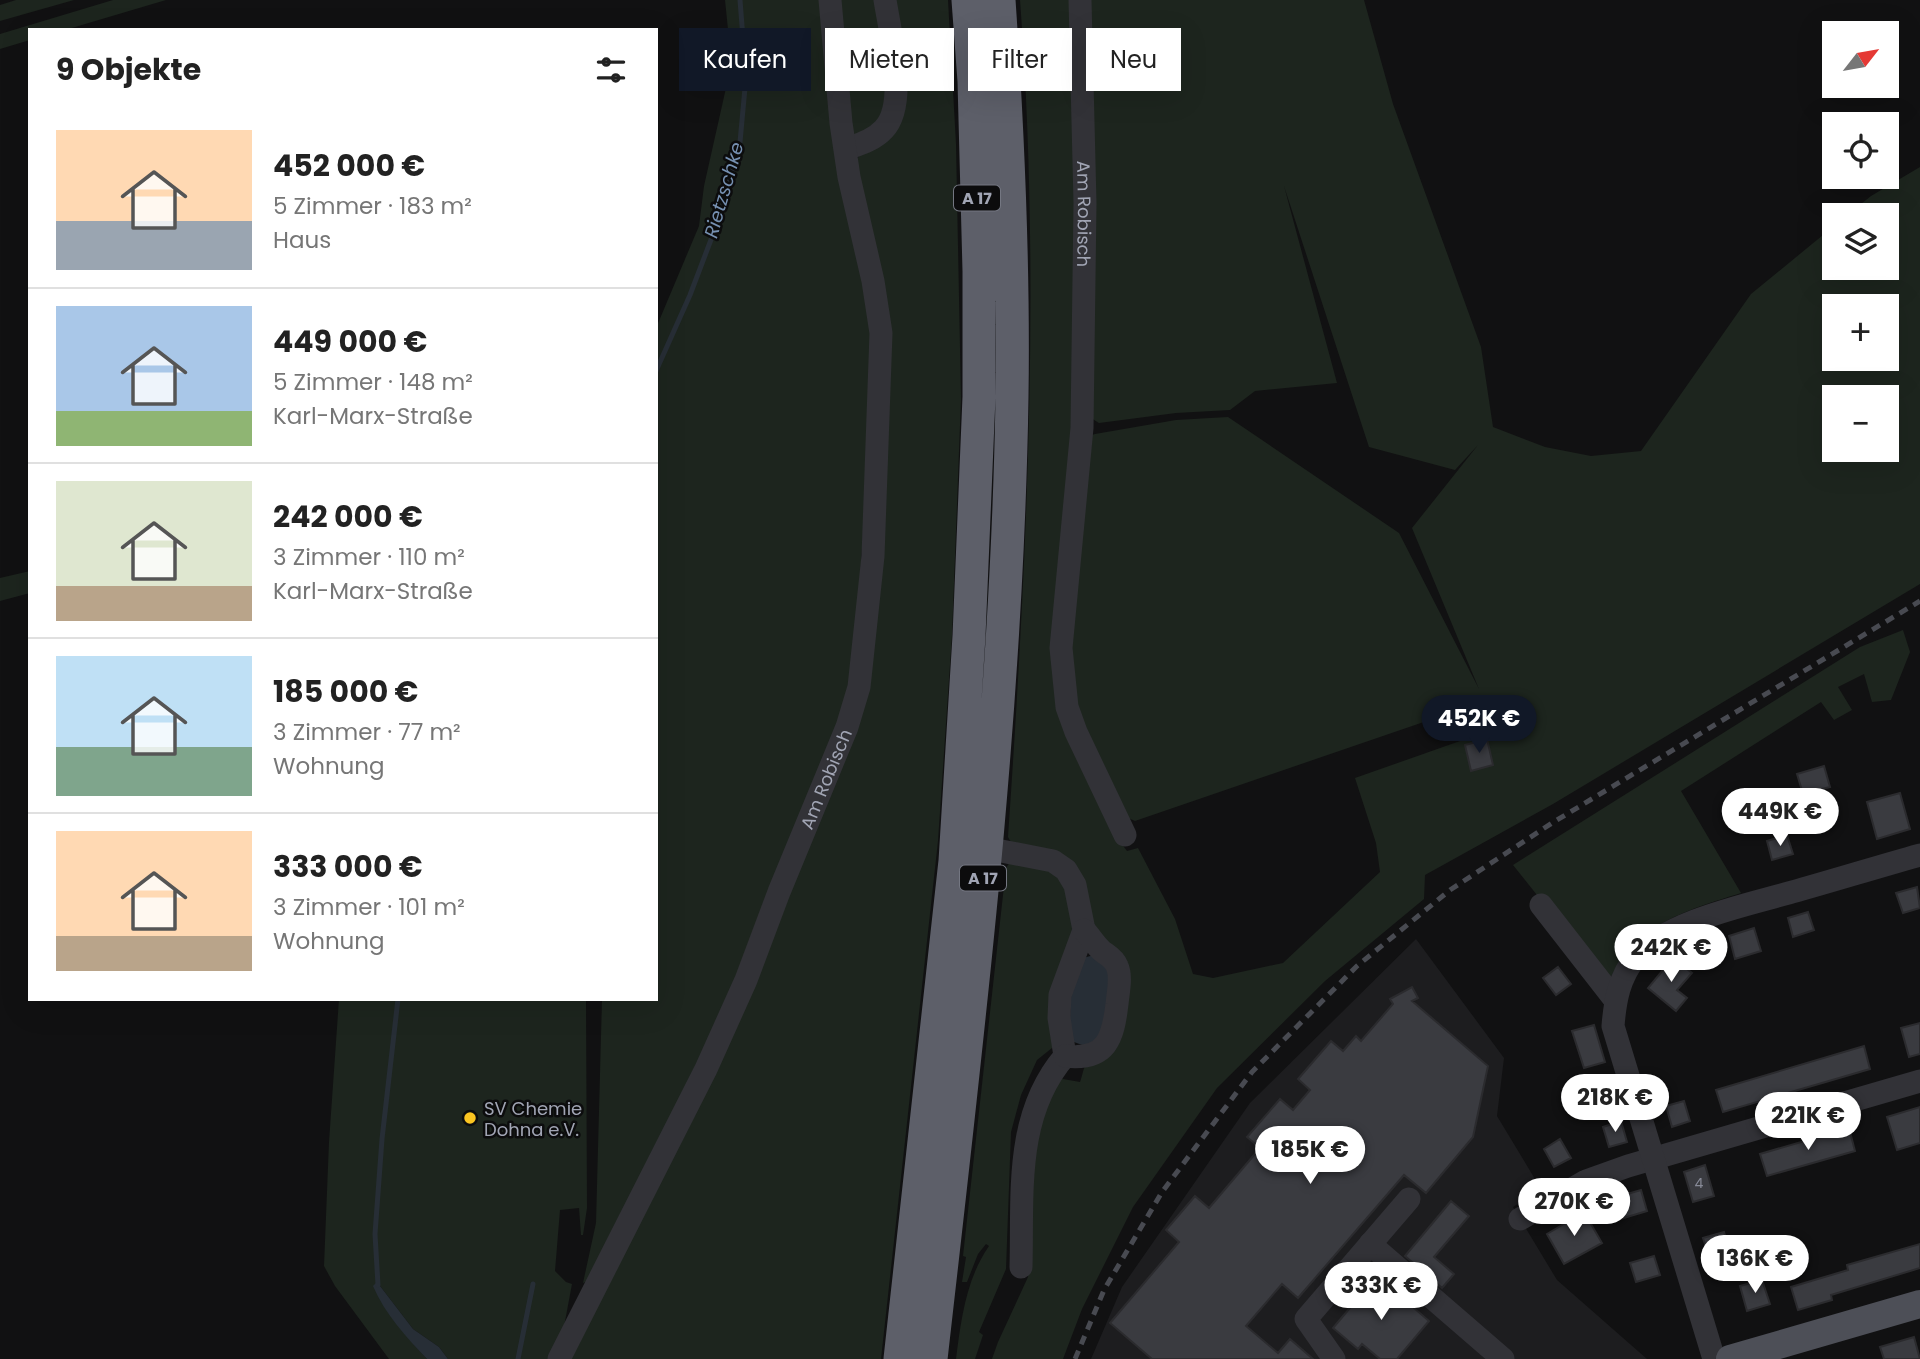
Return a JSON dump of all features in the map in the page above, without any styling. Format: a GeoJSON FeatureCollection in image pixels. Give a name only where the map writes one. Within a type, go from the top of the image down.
{"type":"FeatureCollection","features":[{"type":"Feature","properties":{"kind":"highway","name":"A 17"},"geometry":{"type":"LineString","coordinates":[[900,1359],[955,861],[969,636],[979,397],[979,271],[974,93],[968,0]]}},
{"type":"Feature","properties":{"kind":"highway","name":"A 17"},"geometry":{"type":"LineString","coordinates":[[931,1359],[986,848],[1002,639],[1012,396],[1010,244],[999,0]]}},
{"type":"Feature","properties":{"kind":"main road"},"geometry":{"type":"LineString","coordinates":[[1730,1359],[1920,1304]]}},
{"type":"Feature","properties":{"kind":"street","name":"Am Robisch"},"geometry":{"type":"LineString","coordinates":[[559,1359],[706,1069],[746,980],[847,727],[859,687],[873,556],[881,333],[873,281],[849,177],[830,0]]}},
{"type":"Feature","properties":{"kind":"street"},"geometry":{"type":"LineString","coordinates":[[846,149],[866,142],[878,134],[887,127],[893,114],[896,91],[885,0]]}},
{"type":"Feature","properties":{"kind":"street","name":"Am Robisch"},"geometry":{"type":"LineString","coordinates":[[1080,0],[1085,203],[1082,428],[1061,648],[1067,707],[1076,732],[1125,835]]}},
{"type":"Feature","properties":{"kind":"street"},"geometry":{"type":"LineString","coordinates":[[986,848],[1045,858],[1066,870],[1075,886],[1084,930],[1117,965],[1119,984],[1114,1031],[1106,1045],[1086,1056],[1065,1056],[1050,1073],[1039,1094],[1024,1151],[1021,1268]]}},
{"type":"Feature","properties":{"kind":"street"},"geometry":{"type":"LineString","coordinates":[[1714,1359],[1613,1026],[1615,1000],[1623,977],[1636,957],[1654,942],[1712,915],[1920,855]]}},
{"type":"Feature","properties":{"kind":"street"},"geometry":{"type":"LineString","coordinates":[[1541,905],[1615,1000]]}},
{"type":"Feature","properties":{"kind":"street"},"geometry":{"type":"LineString","coordinates":[[1065,1056],[1059,1018],[1060,995],[1084,930]]}},
{"type":"Feature","properties":{"kind":"street"},"geometry":{"type":"LineString","coordinates":[[1520,1219],[1586,1181],[1920,1081]]}},
{"type":"Feature","properties":{"kind":"street"},"geometry":{"type":"LineString","coordinates":[[1334,1359],[1306,1319],[1409,1199]]}},
{"type":"Feature","properties":{"kind":"street"},"geometry":{"type":"LineString","coordinates":[[1370,1244],[1503,1359]]}},
{"type":"Feature","properties":{"kind":"shaded area"},"geometry":{"type":"Polygon","coordinates":[[[16,0],[74,0],[0,21],[0,5],[16,0]]]}},
{"type":"Feature","properties":{"kind":"shaded area"},"geometry":{"type":"Polygon","coordinates":[[[113,0],[166,0],[72,28],[28,28],[28,41],[0,49],[0,34],[113,0]]]}},
{"type":"Feature","properties":{"kind":"shaded area"},"geometry":{"type":"Polygon","coordinates":[[[725,0],[825,0],[829,28],[825,28],[825,91],[839,91],[876,335],[853,686],[741,980],[590,1280],[583,1283],[596,1223],[602,1001],[658,1001],[658,323],[699,226],[704,186],[725,91],[811,91],[811,28],[728,28],[725,0]]]}},
{"type":"Feature","properties":{"kind":"shaded area"},"geometry":{"type":"Polygon","coordinates":[[[835,0],[880,0],[883,28],[838,28],[835,0]]]}},
{"type":"Feature","properties":{"kind":"shaded area"},"geometry":{"type":"Polygon","coordinates":[[[889,0],[948,0],[950,28],[888,28],[889,0]]]}},
{"type":"Feature","properties":{"kind":"shaded area"},"geometry":{"type":"Polygon","coordinates":[[[1020,0],[1074,0],[1079,204],[1077,441],[1057,649],[1059,679],[1064,713],[1121,843],[1127,851],[1138,848],[1175,919],[1193,974],[1213,978],[1283,963],[1380,872],[1376,843],[1355,778],[1497,728],[1485,701],[1135,821],[1124,816],[1078,727],[1067,680],[1066,647],[1084,444],[1089,436],[1095,434],[1176,420],[1228,417],[1399,533],[1479,689],[1412,528],[1478,445],[1455,470],[1369,447],[1284,186],[1337,383],[1255,391],[1230,410],[1176,413],[1099,423],[1091,418],[1086,409],[1088,203],[1082,0],[1364,0],[1393,104],[1481,347],[1493,427],[1545,447],[1591,456],[1641,451],[1751,294],[1822,236],[1822,280],[1899,280],[1899,203],[1862,203],[1883,189],[1899,189],[1899,179],[1920,167],[1920,584],[1553,804],[1425,875],[1424,899],[1325,981],[1217,1088],[1133,1207],[1082,1309],[1063,1359],[992,1359],[1028,1277],[1030,1262],[1027,1191],[1040,1103],[1057,1075],[1080,1082],[1088,1062],[1116,1038],[1125,1003],[1123,970],[1115,954],[1090,926],[1073,872],[1063,861],[1013,846],[1008,837],[1026,523],[1030,209],[1025,91],[1072,91],[1072,28],[1022,28],[1020,0]]]}},
{"type":"Feature","properties":{"kind":"shaded area"},"geometry":{"type":"Polygon","coordinates":[[[846,91],[891,91],[892,100],[882,125],[854,135],[851,132],[846,91]]]}},
{"type":"Feature","properties":{"kind":"shaded area"},"geometry":{"type":"Polygon","coordinates":[[[886,91],[953,91],[961,399],[952,635],[938,841],[881,1359],[568,1359],[855,724],[886,334],[856,161],[861,152],[884,140],[886,91]]]}},
{"type":"Feature","properties":{"kind":"shaded area"},"geometry":{"type":"Polygon","coordinates":[[[28,571],[28,594],[0,601],[0,578],[28,571]]]}},
{"type":"Feature","properties":{"kind":"shaded area"},"geometry":{"type":"Polygon","coordinates":[[[1903,630],[1910,652],[1891,700],[1872,702],[1864,674],[1838,687],[1852,710],[1834,720],[1821,702],[1681,791],[1741,893],[1680,914],[1646,934],[1631,947],[1608,984],[1513,865],[1860,647],[1903,630]]]}},
{"type":"Feature","properties":{"kind":"shaded area"},"geometry":{"type":"Polygon","coordinates":[[[1010,862],[1050,865],[1076,907],[1057,1044],[1037,1060],[1021,1095],[1011,1132],[1006,1269],[979,1332],[983,1335],[975,1359],[956,1359],[970,1286],[989,1246],[986,1244],[978,1254],[967,1282],[962,1282],[1006,868],[1010,862]]]}},
{"type":"Feature","properties":{"kind":"shaded area"},"geometry":{"type":"Polygon","coordinates":[[[1416,939],[1504,1058],[1497,1116],[1541,1189],[1513,1207],[1557,1280],[1647,1359],[1091,1359],[1122,1287],[1250,1103],[1416,939]]]}},
{"type":"Feature","properties":{"kind":"shaded area"},"geometry":{"type":"Polygon","coordinates":[[[1094,955],[1112,968],[1106,1034],[1085,1046],[1074,1042],[1069,1036],[1072,979],[1083,958],[1094,955]]]}},
{"type":"Feature","properties":{"kind":"shaded area"},"geometry":{"type":"Polygon","coordinates":[[[339,1001],[586,1001],[587,1208],[583,1235],[579,1208],[560,1210],[555,1271],[572,1284],[563,1332],[551,1359],[448,1359],[439,1347],[413,1329],[377,1282],[415,1346],[427,1359],[389,1359],[335,1286],[324,1266],[339,1001]]]}},
{"type":"Feature","properties":{"kind":"shaded area"},"geometry":{"type":"Polygon","coordinates":[[[377,1282],[413,1329],[439,1347],[448,1359],[427,1359],[419,1351],[384,1306],[373,1286],[377,1282]]]}},
{"type":"Feature","properties":{"kind":"building"},"geometry":{"type":"Polygon","coordinates":[[[1487,739],[1493,765],[1471,771],[1465,745],[1487,739]]]}},
{"type":"Feature","properties":{"kind":"building"},"geometry":{"type":"Polygon","coordinates":[[[1824,766],[1830,787],[1803,794],[1797,774],[1824,766]]]}},
{"type":"Feature","properties":{"kind":"building"},"geometry":{"type":"Polygon","coordinates":[[[1900,793],[1910,829],[1877,839],[1867,802],[1900,793]]]}},
{"type":"Feature","properties":{"kind":"building"},"geometry":{"type":"Polygon","coordinates":[[[1787,835],[1793,854],[1772,860],[1767,841],[1787,835]]]}},
{"type":"Feature","properties":{"kind":"building"},"geometry":{"type":"Polygon","coordinates":[[[1917,887],[1920,908],[1903,913],[1896,893],[1917,887]]]}},
{"type":"Feature","properties":{"kind":"building"},"geometry":{"type":"Polygon","coordinates":[[[1808,912],[1814,930],[1793,937],[1788,918],[1808,912]]]}},
{"type":"Feature","properties":{"kind":"building"},"geometry":{"type":"Polygon","coordinates":[[[1754,928],[1761,951],[1735,959],[1729,936],[1754,928]]]}},
{"type":"Feature","properties":{"kind":"building"},"geometry":{"type":"Polygon","coordinates":[[[1673,958],[1692,973],[1677,990],[1687,998],[1676,1011],[1648,988],[1673,958]]]}},
{"type":"Feature","properties":{"kind":"building"},"geometry":{"type":"Polygon","coordinates":[[[1558,967],[1571,984],[1556,995],[1543,978],[1558,967]]]}},
{"type":"Feature","properties":{"kind":"building"},"geometry":{"type":"Polygon","coordinates":[[[1412,987],[1418,998],[1412,1001],[1488,1066],[1473,1137],[1426,1193],[1404,1175],[1298,1298],[1282,1284],[1246,1326],[1278,1353],[1290,1339],[1313,1359],[1152,1359],[1110,1323],[1179,1242],[1166,1230],[1195,1196],[1209,1208],[1260,1148],[1247,1137],[1280,1099],[1293,1110],[1310,1090],[1298,1079],[1331,1041],[1343,1051],[1356,1036],[1361,1041],[1393,1004],[1390,999],[1412,987]]]}},
{"type":"Feature","properties":{"kind":"building"},"geometry":{"type":"Polygon","coordinates":[[[1920,1023],[1920,1054],[1909,1057],[1901,1028],[1920,1023]]]}},
{"type":"Feature","properties":{"kind":"building"},"geometry":{"type":"Polygon","coordinates":[[[1594,1025],[1605,1062],[1584,1068],[1572,1031],[1594,1025]]]}},
{"type":"Feature","properties":{"kind":"building"},"geometry":{"type":"Polygon","coordinates":[[[1864,1046],[1870,1069],[1723,1112],[1716,1090],[1864,1046]]]}},
{"type":"Feature","properties":{"kind":"building"},"geometry":{"type":"Polygon","coordinates":[[[1684,1101],[1690,1121],[1672,1127],[1666,1106],[1684,1101]]]}},
{"type":"Feature","properties":{"kind":"building"},"geometry":{"type":"Polygon","coordinates":[[[1920,1107],[1920,1143],[1897,1150],[1887,1117],[1920,1107]]]}},
{"type":"Feature","properties":{"kind":"building"},"geometry":{"type":"Polygon","coordinates":[[[1621,1121],[1627,1142],[1609,1147],[1603,1127],[1621,1121]]]}},
{"type":"Feature","properties":{"kind":"building"},"geometry":{"type":"Polygon","coordinates":[[[1849,1128],[1855,1151],[1767,1176],[1760,1154],[1849,1128]]]}},
{"type":"Feature","properties":{"kind":"building"},"geometry":{"type":"Polygon","coordinates":[[[1560,1139],[1571,1158],[1554,1167],[1544,1149],[1560,1139]]]}},
{"type":"Feature","properties":{"kind":"building"},"geometry":{"type":"Polygon","coordinates":[[[1705,1165],[1714,1196],[1693,1202],[1684,1172],[1705,1165]]]}},
{"type":"Feature","properties":{"kind":"building"},"geometry":{"type":"Polygon","coordinates":[[[1641,1190],[1647,1211],[1617,1220],[1610,1199],[1641,1190]]]}},
{"type":"Feature","properties":{"kind":"building"},"geometry":{"type":"Polygon","coordinates":[[[1451,1201],[1469,1216],[1434,1257],[1454,1274],[1442,1288],[1405,1256],[1451,1201]]]}},
{"type":"Feature","properties":{"kind":"building"},"geometry":{"type":"Polygon","coordinates":[[[1584,1212],[1602,1243],[1564,1264],[1547,1234],[1584,1212]]]}},
{"type":"Feature","properties":{"kind":"building"},"geometry":{"type":"Polygon","coordinates":[[[1724,1232],[1733,1262],[1713,1269],[1703,1238],[1724,1232]]]}},
{"type":"Feature","properties":{"kind":"building"},"geometry":{"type":"Polygon","coordinates":[[[1920,1244],[1920,1268],[1831,1295],[1832,1300],[1798,1310],[1791,1287],[1848,1270],[1847,1265],[1920,1244]]]}},
{"type":"Feature","properties":{"kind":"building"},"geometry":{"type":"Polygon","coordinates":[[[1654,1256],[1660,1275],[1636,1282],[1630,1263],[1654,1256]]]}},
{"type":"Feature","properties":{"kind":"building"},"geometry":{"type":"Polygon","coordinates":[[[1377,1276],[1429,1321],[1397,1359],[1380,1359],[1362,1344],[1358,1349],[1333,1328],[1377,1276]]]}},
{"type":"Feature","properties":{"kind":"building"},"geometry":{"type":"Polygon","coordinates":[[[1762,1280],[1770,1304],[1747,1311],[1740,1286],[1762,1280]]]}},
{"type":"Feature","properties":{"kind":"building"},"geometry":{"type":"Polygon","coordinates":[[[1914,1337],[1920,1359],[1884,1359],[1880,1347],[1914,1337]]]}},
{"type":"Feature","properties":{"kind":"waterway","name":"Rietzschke"},"geometry":{"type":"LineString","coordinates":[[658,367],[690,295],[720,216],[740,142],[746,77],[740,0]]}},
{"type":"Feature","properties":{"kind":"waterway"},"geometry":{"type":"LineString","coordinates":[[378,1285],[375,1234],[382,1139],[398,1001]]}},
{"type":"Feature","properties":{"kind":"waterway","name":"Rietzschke"},"geometry":{"type":"LineString","coordinates":[[518,1359],[533,1284]]}},
{"type":"Feature","properties":{"kind":"railway"},"geometry":{"type":"LineString","coordinates":[[1075,1359],[1104,1290],[1162,1192],[1252,1072],[1357,966],[1450,890],[1552,823],[1920,601]]}},
{"type":"Feature","properties":{"kind":"place","name":"SV Chemie Dohna e.V."},"geometry":{"type":"Point","coordinates":[470,1118]}}]}
